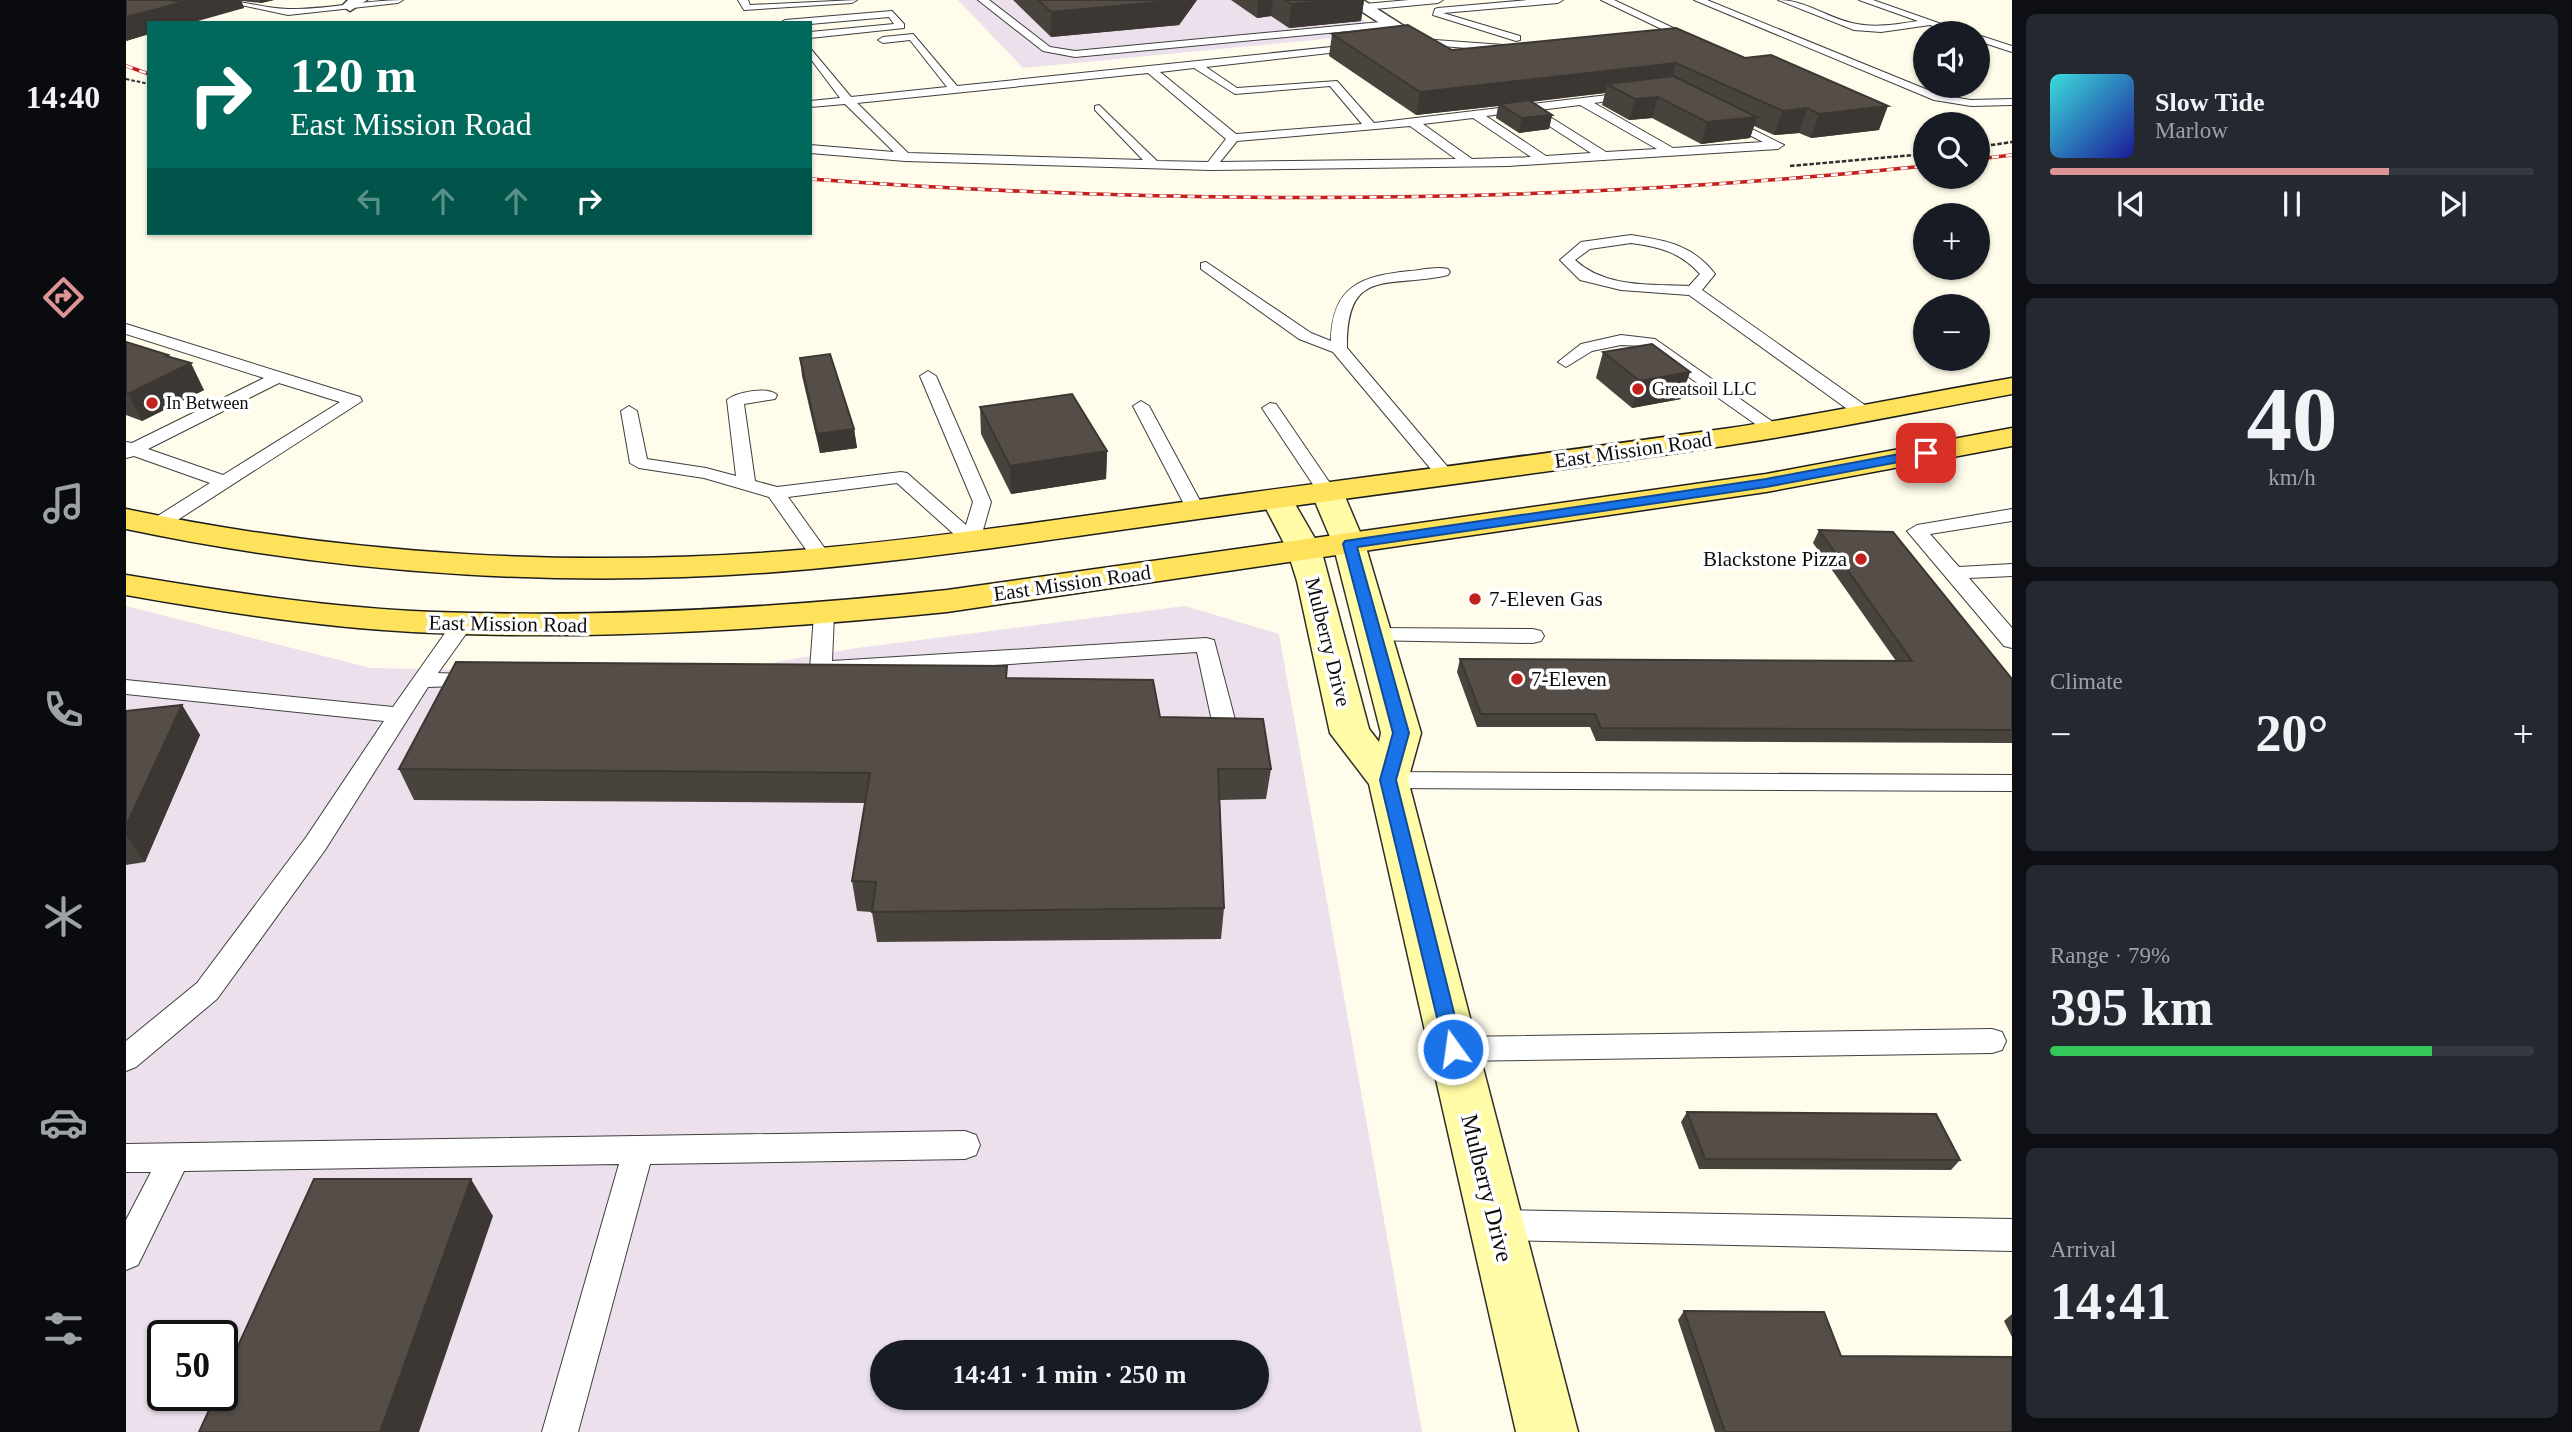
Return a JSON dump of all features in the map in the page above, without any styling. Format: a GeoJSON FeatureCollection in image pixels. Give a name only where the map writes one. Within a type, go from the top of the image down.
{"type":"FeatureCollection","features":[{"type":"Feature","properties":{"kind":"main road","name":"East Mission Road"},"geometry":{"type":"LineString","coordinates":[[140,523],[295,549],[552,567],[682,566],[821,557],[1196,510],[1774,429],[2012,386]]}},
{"type":"Feature","properties":{"kind":"main road","name":"East Mission Road"},"geometry":{"type":"LineString","coordinates":[[126,585],[243,606],[351,618],[461,624],[649,625],[824,615],[947,601],[1766,483],[2012,437]]}},
{"type":"Feature","properties":{"kind":"main road","name":"Mulberry Drive"},"geometry":{"type":"LineString","coordinates":[[1327,492],[1349,544],[1401,733],[1388,780]]}},
{"type":"Feature","properties":{"kind":"main road","name":"Mulberry Drive"},"geometry":{"type":"LineString","coordinates":[[1276,499],[1304,549],[1350,733],[1388,780],[1547,1432]]}},
{"type":"Feature","properties":{"kind":"street"},"geometry":{"type":"LineString","coordinates":[[1358,3],[1418,40]]}},
{"type":"Feature","properties":{"kind":"lane"},"geometry":{"type":"LineString","coordinates":[[223,0],[288,12],[398,0]]}},
{"type":"Feature","properties":{"kind":"lane"},"geometry":{"type":"LineString","coordinates":[[743,0],[747,8],[760,8],[852,0]]}},
{"type":"Feature","properties":{"kind":"lane"},"geometry":{"type":"LineString","coordinates":[[983,0],[1048,49],[1075,54],[1391,24]]}},
{"type":"Feature","properties":{"kind":"lane"},"geometry":{"type":"LineString","coordinates":[[1358,3],[1438,0]]}},
{"type":"Feature","properties":{"kind":"lane"},"geometry":{"type":"LineString","coordinates":[[1390,43],[1418,40],[1529,50],[1515,37],[1451,21],[1438,15],[1438,11],[1558,0]]}},
{"type":"Feature","properties":{"kind":"lane"},"geometry":{"type":"LineString","coordinates":[[1606,0],[1679,33],[1674,37],[1647,40]]}},
{"type":"Feature","properties":{"kind":"lane"},"geometry":{"type":"LineString","coordinates":[[1699,0],[1938,98],[1971,103],[2012,102]]}},
{"type":"Feature","properties":{"kind":"lane"},"geometry":{"type":"LineString","coordinates":[[1783,0],[1854,27],[1881,29],[1913,25]]}},
{"type":"Feature","properties":{"kind":"lane"},"geometry":{"type":"LineString","coordinates":[[1864,0],[1922,21]]}},
{"type":"Feature","properties":{"kind":"lane"},"geometry":{"type":"LineString","coordinates":[[809,21],[892,14],[901,26],[812,35]]}},
{"type":"Feature","properties":{"kind":"lane"},"geometry":{"type":"LineString","coordinates":[[874,41],[913,37],[955,90]]}},
{"type":"Feature","properties":{"kind":"lane"},"geometry":{"type":"LineString","coordinates":[[1990,42],[2012,49]]}},
{"type":"Feature","properties":{"kind":"lane"},"geometry":{"type":"LineString","coordinates":[[812,104],[1376,45]]}},
{"type":"Feature","properties":{"kind":"lane"},"geometry":{"type":"LineString","coordinates":[[812,50],[823,47]]}},
{"type":"Feature","properties":{"kind":"lane"},"geometry":{"type":"LineString","coordinates":[[812,53],[848,100],[905,157]]}},
{"type":"Feature","properties":{"kind":"lane"},"geometry":{"type":"LineString","coordinates":[[1196,65],[1236,91],[1333,83],[1371,127]]}},
{"type":"Feature","properties":{"kind":"lane"},"geometry":{"type":"LineString","coordinates":[[1151,70],[1233,138],[1371,127],[1645,94]]}},
{"type":"Feature","properties":{"kind":"lane"},"geometry":{"type":"LineString","coordinates":[[1581,102],[1671,152]]}},
{"type":"Feature","properties":{"kind":"lane"},"geometry":{"type":"LineString","coordinates":[[1099,108],[1153,164]]}},
{"type":"Feature","properties":{"kind":"lane"},"geometry":{"type":"LineString","coordinates":[[1528,108],[1604,156]]}},
{"type":"Feature","properties":{"kind":"lane"},"geometry":{"type":"LineString","coordinates":[[1475,114],[1544,160]]}},
{"type":"Feature","properties":{"kind":"lane"},"geometry":{"type":"LineString","coordinates":[[812,149],[905,157],[1211,166],[1470,163],[1778,145],[1718,115]]}},
{"type":"Feature","properties":{"kind":"lane"},"geometry":{"type":"LineString","coordinates":[[1412,122],[1470,163]]}},
{"type":"Feature","properties":{"kind":"lane"},"geometry":{"type":"LineString","coordinates":[[1211,166],[1233,138]]}},
{"type":"Feature","properties":{"kind":"lane"},"geometry":{"type":"LineString","coordinates":[[1693,291],[1707,274],[1692,257],[1665,244],[1631,239],[1586,245],[1567,260],[1585,277],[1609,283],[1693,291],[1863,412]]}},
{"type":"Feature","properties":{"kind":"lane"},"geometry":{"type":"LineString","coordinates":[[1206,266],[1305,336],[1339,349],[1446,476]]}},
{"type":"Feature","properties":{"kind":"lane"},"geometry":{"type":"LineString","coordinates":[[1339,349],[1340,319],[1346,300],[1358,289],[1391,278],[1443,272]]}},
{"type":"Feature","properties":{"kind":"lane"},"geometry":{"type":"LineString","coordinates":[[131,335],[354,401],[224,482],[140,523]]}},
{"type":"Feature","properties":{"kind":"lane"},"geometry":{"type":"LineString","coordinates":[[1566,362],[1587,347],[1622,340],[1649,342],[1774,429]]}},
{"type":"Feature","properties":{"kind":"lane"},"geometry":{"type":"LineString","coordinates":[[629,411],[639,463],[706,473],[776,493],[901,477],[972,540],[982,502],[928,376]]}},
{"type":"Feature","properties":{"kind":"lane"},"geometry":{"type":"LineString","coordinates":[[128,450],[278,377]]}},
{"type":"Feature","properties":{"kind":"lane"},"geometry":{"type":"LineString","coordinates":[[746,485],[735,400],[769,395]]}},
{"type":"Feature","properties":{"kind":"lane"},"geometry":{"type":"LineString","coordinates":[[1141,406],[1196,510]]}},
{"type":"Feature","properties":{"kind":"lane"},"geometry":{"type":"LineString","coordinates":[[1270,408],[1327,492]]}},
{"type":"Feature","properties":{"kind":"lane"},"geometry":{"type":"LineString","coordinates":[[128,450],[224,482]]}},
{"type":"Feature","properties":{"kind":"lane"},"geometry":{"type":"LineString","coordinates":[[776,493],[821,557]]}},
{"type":"Feature","properties":{"kind":"lane"},"geometry":{"type":"LineString","coordinates":[[2012,515],[1917,531],[2012,641]]}},
{"type":"Feature","properties":{"kind":"lane"},"geometry":{"type":"LineString","coordinates":[[1953,573],[2012,570]]}},
{"type":"Feature","properties":{"kind":"lane"},"geometry":{"type":"LineString","coordinates":[[821,669],[824,615]]}},
{"type":"Feature","properties":{"kind":"lane"},"geometry":{"type":"LineString","coordinates":[[126,1058],[207,991],[316,843],[461,624]]}},
{"type":"Feature","properties":{"kind":"lane"},"geometry":{"type":"LineString","coordinates":[[1373,635],[1533,636]]}},
{"type":"Feature","properties":{"kind":"lane"},"geometry":{"type":"LineString","coordinates":[[794,671],[1206,645],[1227,735]]}},
{"type":"Feature","properties":{"kind":"lane"},"geometry":{"type":"LineString","coordinates":[[422,680],[501,680]]}},
{"type":"Feature","properties":{"kind":"lane"},"geometry":{"type":"LineString","coordinates":[[126,687],[399,715]]}},
{"type":"Feature","properties":{"kind":"lane"},"geometry":{"type":"LineString","coordinates":[[1388,780],[2012,783]]}},
{"type":"Feature","properties":{"kind":"lane"},"geometry":{"type":"LineString","coordinates":[[1453,1049],[1992,1041]]}},
{"type":"Feature","properties":{"kind":"lane"},"geometry":{"type":"LineString","coordinates":[[126,1158],[965,1145]]}},
{"type":"Feature","properties":{"kind":"lane"},"geometry":{"type":"LineString","coordinates":[[560,1432],[638,1151]]}},
{"type":"Feature","properties":{"kind":"lane"},"geometry":{"type":"LineString","coordinates":[[126,1254],[175,1157]]}},
{"type":"Feature","properties":{"kind":"lane"},"geometry":{"type":"LineString","coordinates":[[1496,1225],[2012,1235]]}},
{"type":"Feature","properties":{"kind":"path"},"geometry":{"type":"LineString","coordinates":[[126,79],[147,84]]}},
{"type":"Feature","properties":{"kind":"path"},"geometry":{"type":"LineString","coordinates":[[1990,145],[2012,142]]}},
{"type":"Feature","properties":{"kind":"shaded area"},"geometry":{"type":"Polygon","coordinates":[[[958,0],[1329,0],[1386,33],[1023,68],[958,0]]]}},
{"type":"Feature","properties":{"kind":"shaded area"},"geometry":{"type":"Polygon","coordinates":[[[126,606],[371,668],[471,670],[754,666],[857,648],[1185,606],[1279,634],[1422,1432],[126,1432],[126,606]]]}},
{"type":"Feature","properties":{"kind":"building"},"geometry":{"type":"Polygon","coordinates":[[[126,0],[182,2],[192,0],[126,17],[126,0]]]}},
{"type":"Feature","properties":{"kind":"building"},"geometry":{"type":"Polygon","coordinates":[[[1038,0],[1181,0],[1051,12],[1038,0]]]}},
{"type":"Feature","properties":{"kind":"building"},"geometry":{"type":"Polygon","coordinates":[[[1285,0],[1335,0],[1291,4],[1285,0]]]}},
{"type":"Feature","properties":{"kind":"building"},"geometry":{"type":"Polygon","coordinates":[[[1408,25],[1452,50],[1676,28],[1745,58],[1771,55],[1888,106],[1819,114],[1807,108],[1783,111],[1676,63],[1420,92],[1332,34],[1408,25]]]}},
{"type":"Feature","properties":{"kind":"building"},"geometry":{"type":"Polygon","coordinates":[[[1673,76],[1757,117],[1707,122],[1658,97],[1635,99],[1607,84],[1673,76]]]}},
{"type":"Feature","properties":{"kind":"building"},"geometry":{"type":"Polygon","coordinates":[[[1529,100],[1552,115],[1522,118],[1499,104],[1529,100]]]}},
{"type":"Feature","properties":{"kind":"building"},"geometry":{"type":"Polygon","coordinates":[[[126,342],[168,355],[166,356],[191,363],[128,394],[126,342]]]}},
{"type":"Feature","properties":{"kind":"building"},"geometry":{"type":"Polygon","coordinates":[[[1652,344],[1690,372],[1640,381],[1603,352],[1652,344]]]}},
{"type":"Feature","properties":{"kind":"building"},"geometry":{"type":"Polygon","coordinates":[[[830,354],[854,429],[817,434],[800,358],[830,354]]]}},
{"type":"Feature","properties":{"kind":"building"},"geometry":{"type":"Polygon","coordinates":[[[1072,394],[1107,451],[1010,466],[980,407],[1072,394]]]}},
{"type":"Feature","properties":{"kind":"building"},"geometry":{"type":"Polygon","coordinates":[[[1819,530],[1893,532],[2012,679],[2012,730],[1601,728],[1595,714],[1481,714],[1460,659],[1912,661],[1819,530]]]}},
{"type":"Feature","properties":{"kind":"building"},"geometry":{"type":"Polygon","coordinates":[[[456,662],[1007,666],[1006,678],[1153,680],[1160,717],[1263,719],[1271,769],[1218,769],[1224,908],[872,912],[876,882],[852,881],[870,773],[399,769],[456,662]]]}},
{"type":"Feature","properties":{"kind":"building"},"geometry":{"type":"Polygon","coordinates":[[[182,705],[126,826],[126,711],[182,705]]]}},
{"type":"Feature","properties":{"kind":"building"},"geometry":{"type":"Polygon","coordinates":[[[1687,1112],[1936,1114],[1960,1160],[1705,1159],[1687,1112]]]}},
{"type":"Feature","properties":{"kind":"building"},"geometry":{"type":"Polygon","coordinates":[[[314,1179],[471,1179],[380,1432],[199,1432],[209,1411],[238,1411],[238,1346],[314,1179]]]}},
{"type":"Feature","properties":{"kind":"building"},"geometry":{"type":"Polygon","coordinates":[[[1684,1311],[1824,1312],[1841,1356],[2012,1357],[2012,1432],[1725,1432],[1684,1311]]]}},
{"type":"Feature","properties":{"kind":"railway"},"geometry":{"type":"LineString","coordinates":[[126,66],[147,73]]}},
{"type":"Feature","properties":{"kind":"railway"},"geometry":{"type":"LineString","coordinates":[[1990,158],[2012,155]]}},
{"type":"Feature","properties":{"kind":"railway"},"geometry":{"type":"LineString","coordinates":[[812,179],[1089,194],[1368,197],[1647,188],[1913,167]]}},
{"type":"Feature","properties":{"kind":"place","name":"Greatsoil LLC"},"geometry":{"type":"Point","coordinates":[1638,389]}},
{"type":"Feature","properties":{"kind":"place","name":"In Between"},"geometry":{"type":"Point","coordinates":[152,403]}},
{"type":"Feature","properties":{"kind":"place","name":"Blackstone Pizza"},"geometry":{"type":"Point","coordinates":[1861,559]}},
{"type":"Feature","properties":{"kind":"place","name":"7-Eleven Gas"},"geometry":{"type":"Point","coordinates":[1475,599]}},
{"type":"Feature","properties":{"kind":"place","name":"7-Eleven"},"geometry":{"type":"Point","coordinates":[1517,679]}},
{"type":"Feature","properties":{"kind":"route"},"geometry":{"type":"LineString","coordinates":[[1453,1049],[1388,780],[1401,733],[1349,544],[1766,483],[1926,453]]}}]}
